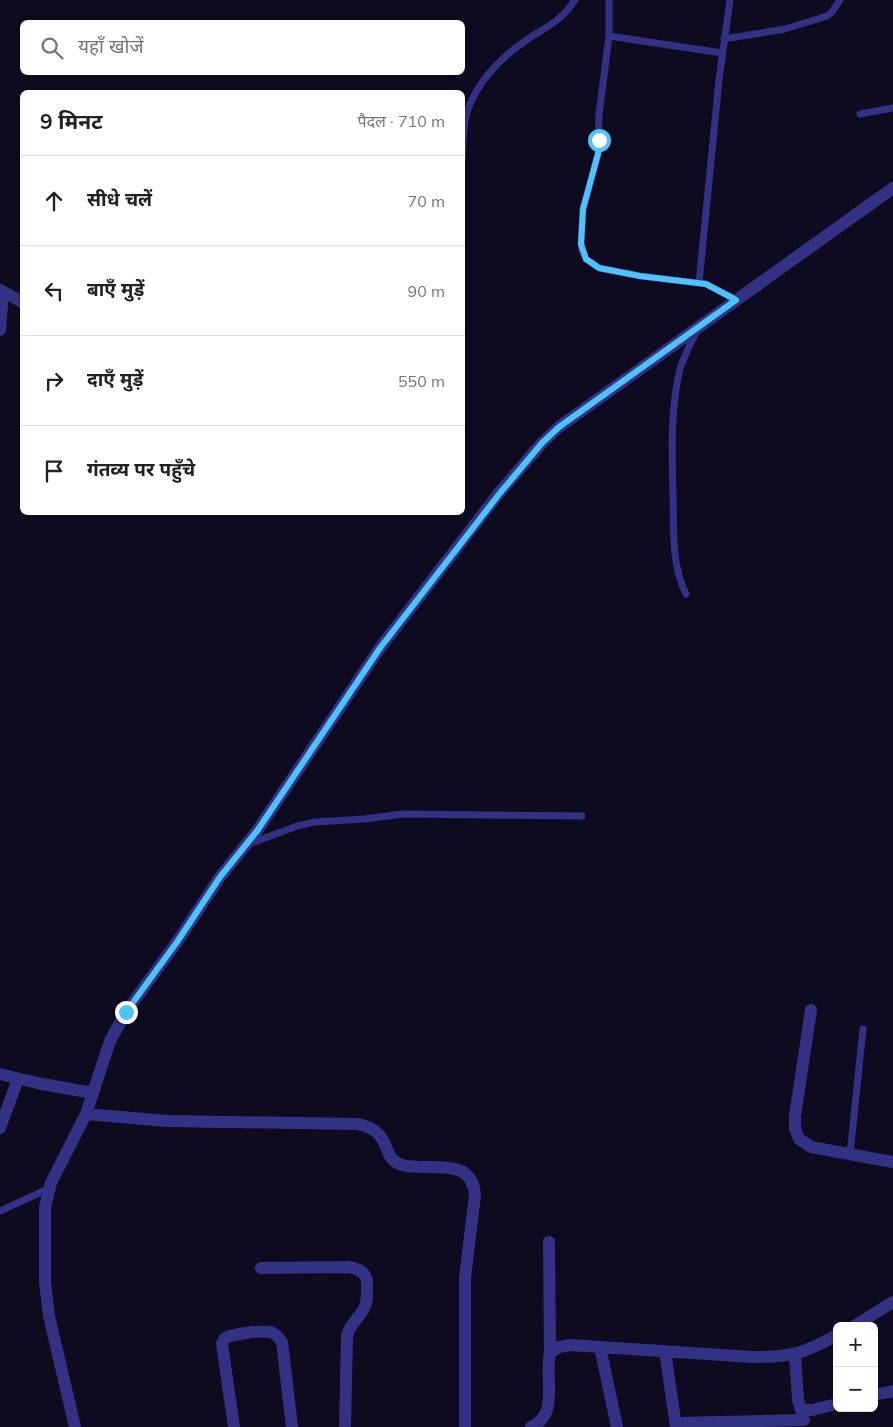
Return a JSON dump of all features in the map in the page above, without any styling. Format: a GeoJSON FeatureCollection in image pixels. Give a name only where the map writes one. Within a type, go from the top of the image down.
{"type":"FeatureCollection","features":[{"type":"Feature","properties":{"kind":"street"},"geometry":{"type":"LineString","coordinates":[[75,1427],[49,1316],[45,1282],[45,1207],[50,1188],[86,1114],[110,1041],[126,1012],[177,942],[220,877],[246,845],[380,648],[500,493],[542,443],[559,427],[893,188]]}},
{"type":"Feature","properties":{"kind":"street"},"geometry":{"type":"LineString","coordinates":[[0,330],[2,291],[20,301]]}},
{"type":"Feature","properties":{"kind":"street"},"geometry":{"type":"LineString","coordinates":[[812,1010],[795,1116],[795,1128],[799,1139],[812,1147],[893,1162]]}},
{"type":"Feature","properties":{"kind":"street"},"geometry":{"type":"LineString","coordinates":[[0,1074],[92,1093]]}},
{"type":"Feature","properties":{"kind":"street"},"geometry":{"type":"LineString","coordinates":[[0,1128],[18,1079]]}},
{"type":"Feature","properties":{"kind":"street"},"geometry":{"type":"LineString","coordinates":[[86,1114],[167,1121],[357,1124],[380,1134],[392,1161],[397,1164],[452,1169],[462,1171],[471,1178],[475,1196],[465,1278],[465,1427]]}},
{"type":"Feature","properties":{"kind":"street"},"geometry":{"type":"LineString","coordinates":[[531,1427],[542,1421],[549,1409],[547,1364],[550,1353],[549,1242]]}},
{"type":"Feature","properties":{"kind":"street"},"geometry":{"type":"LineString","coordinates":[[261,1268],[349,1267],[357,1268],[367,1279],[367,1302],[350,1327],[347,1336],[346,1427]]}},
{"type":"Feature","properties":{"kind":"street"},"geometry":{"type":"LineString","coordinates":[[860,1322],[893,1302]]}},
{"type":"Feature","properties":{"kind":"street"},"geometry":{"type":"LineString","coordinates":[[234,1427],[222,1344],[225,1338],[231,1335],[264,1332],[273,1333],[282,1342],[292,1427]]}},
{"type":"Feature","properties":{"kind":"street"},"geometry":{"type":"LineString","coordinates":[[550,1353],[559,1347],[570,1345],[776,1357],[795,1355],[833,1337]]}},
{"type":"Feature","properties":{"kind":"street"},"geometry":{"type":"LineString","coordinates":[[600,1347],[617,1427]]}},
{"type":"Feature","properties":{"kind":"street"},"geometry":{"type":"LineString","coordinates":[[665,1351],[676,1425],[804,1419],[833,1406]]}},
{"type":"Feature","properties":{"kind":"street"},"geometry":{"type":"LineString","coordinates":[[795,1355],[798,1400],[804,1419]]}},
{"type":"Feature","properties":{"kind":"street"},"geometry":{"type":"LineString","coordinates":[[878,1394],[893,1391]]}},
{"type":"Feature","properties":{"kind":"lane"},"geometry":{"type":"LineString","coordinates":[[465,128],[466,117],[473,98],[484,80],[500,61],[514,48],[562,18],[575,0]]}},
{"type":"Feature","properties":{"kind":"lane"},"geometry":{"type":"LineString","coordinates":[[608,0],[609,36],[599,115],[598,154],[583,209],[582,251],[586,259],[599,268],[640,276],[706,284],[736,300]]}},
{"type":"Feature","properties":{"kind":"lane"},"geometry":{"type":"LineString","coordinates":[[699,283],[722,53],[730,0]]}},
{"type":"Feature","properties":{"kind":"lane"},"geometry":{"type":"LineString","coordinates":[[724,39],[785,29],[818,19],[832,12],[840,0]]}},
{"type":"Feature","properties":{"kind":"lane"},"geometry":{"type":"LineString","coordinates":[[609,36],[722,53]]}},
{"type":"Feature","properties":{"kind":"lane"},"geometry":{"type":"LineString","coordinates":[[860,114],[893,108]]}},
{"type":"Feature","properties":{"kind":"lane"},"geometry":{"type":"LineString","coordinates":[[686,594],[676,568],[672,436],[675,394],[681,367],[698,328]]}},
{"type":"Feature","properties":{"kind":"lane"},"geometry":{"type":"LineString","coordinates":[[246,845],[297,826],[315,822],[365,819],[402,814],[582,816]]}},
{"type":"Feature","properties":{"kind":"lane"},"geometry":{"type":"LineString","coordinates":[[850,1154],[863,1029]]}},
{"type":"Feature","properties":{"kind":"lane"},"geometry":{"type":"LineString","coordinates":[[0,1211],[50,1188]]}},
{"type":"Feature","properties":{"kind":"route"},"geometry":{"type":"LineString","coordinates":[[126,1012],[177,942],[220,877],[257,831],[380,648],[500,493],[542,443],[559,427],[736,300],[706,284],[640,276],[599,268],[592,265],[586,259],[581,244],[583,209],[598,154],[599,140]]}}]}
